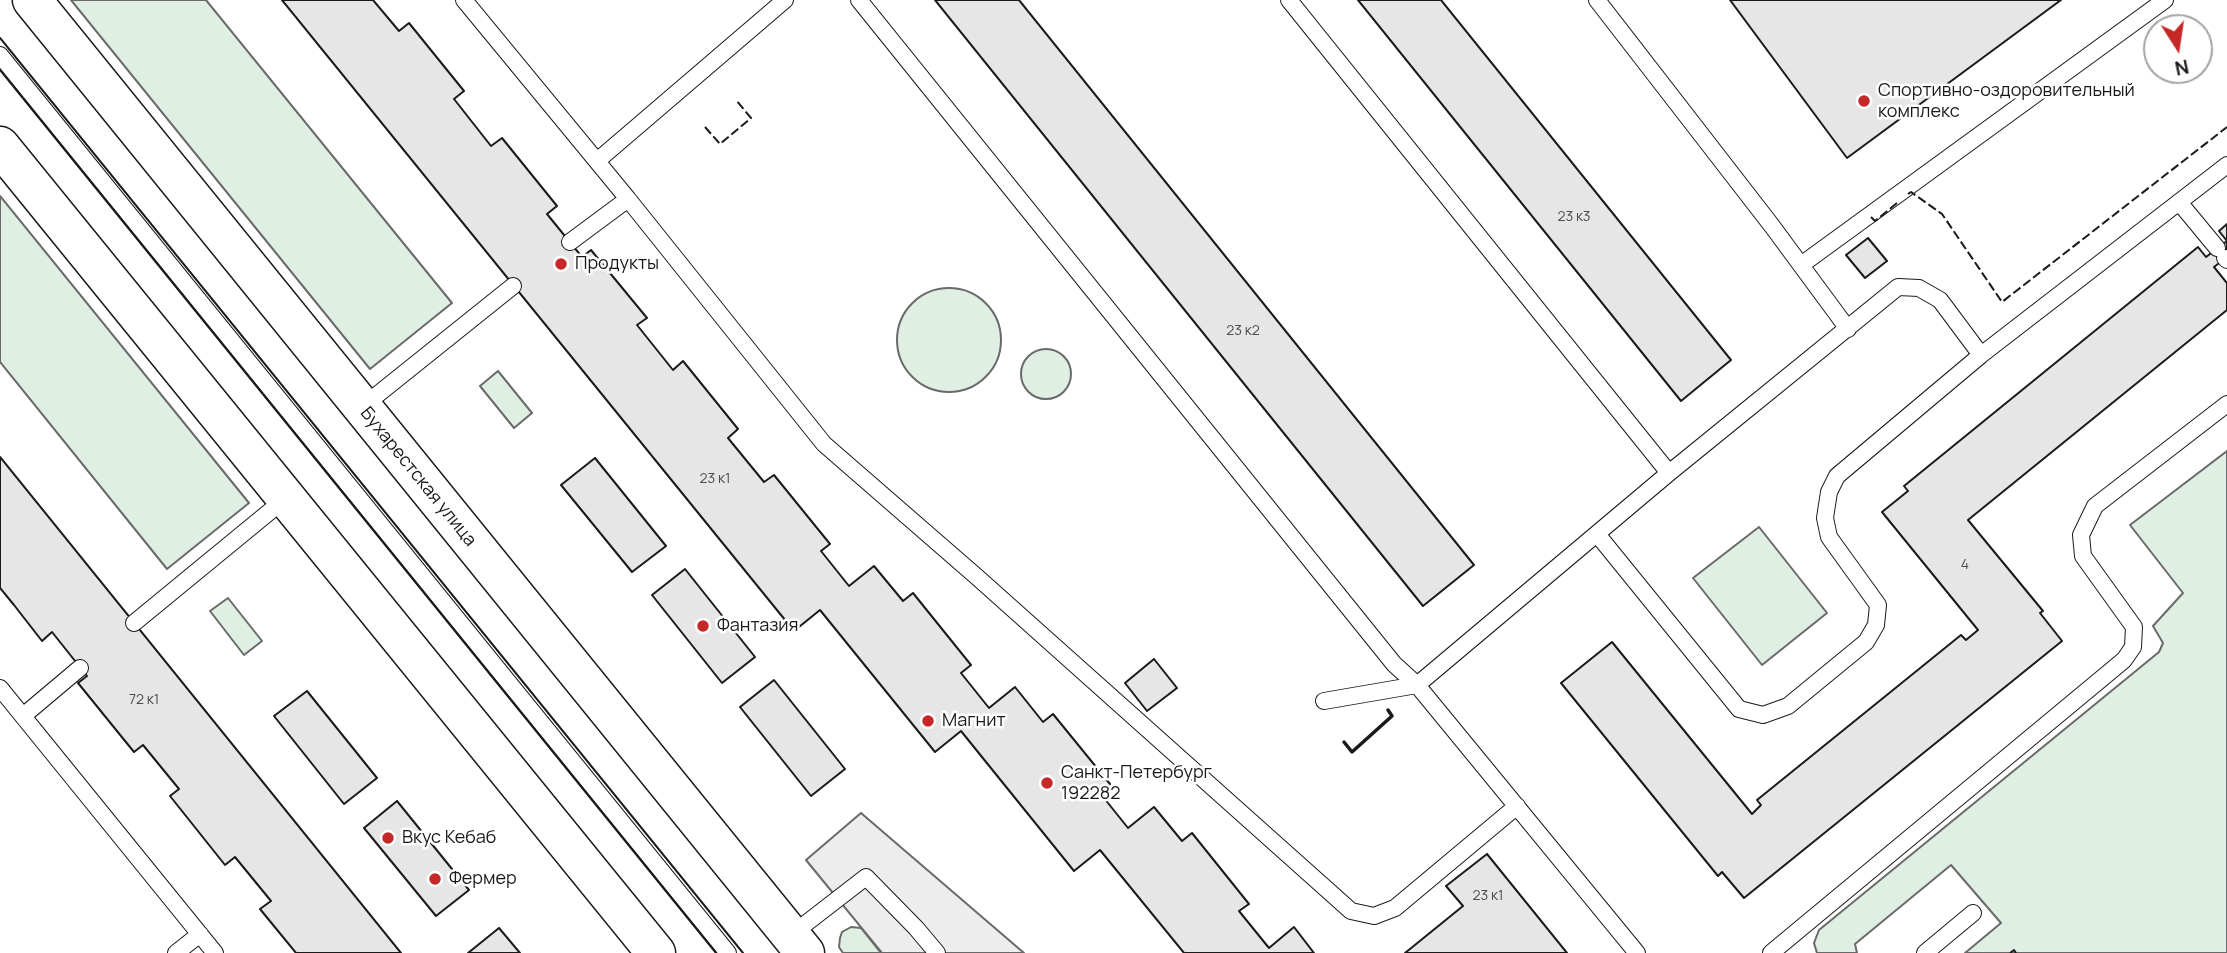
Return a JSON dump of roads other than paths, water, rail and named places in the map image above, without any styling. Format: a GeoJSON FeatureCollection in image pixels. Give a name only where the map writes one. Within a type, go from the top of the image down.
{"type":"FeatureCollection","features":[{"type":"Feature","properties":{"kind":"main road","name":"Бухарестская улица"},"geometry":{"type":"LineString","coordinates":[[32,0],[798,944]]}},
{"type":"Feature","properties":{"kind":"main road"},"geometry":{"type":"LineString","coordinates":[[0,146],[656,953]]}},
{"type":"Feature","properties":{"kind":"lane"},"geometry":{"type":"LineString","coordinates":[[464,0],[824,444],[1351,911],[1374,916],[1395,908],[1517,806]]}},
{"type":"Feature","properties":{"kind":"lane"},"geometry":{"type":"LineString","coordinates":[[597,161],[785,0]]}},
{"type":"Feature","properties":{"kind":"lane"},"geometry":{"type":"LineString","coordinates":[[859,0],[1394,664],[1417,685],[1637,953]]}},
{"type":"Feature","properties":{"kind":"lane"},"geometry":{"type":"LineString","coordinates":[[1289,0],[1669,474]]}},
{"type":"Feature","properties":{"kind":"lane"},"geometry":{"type":"LineString","coordinates":[[1597,0],[1848,329]]}},
{"type":"Feature","properties":{"kind":"lane"},"geometry":{"type":"LineString","coordinates":[[1801,265],[2165,0]]}},
{"type":"Feature","properties":{"kind":"lane"},"geometry":{"type":"LineString","coordinates":[[0,55],[729,953]]}},
{"type":"Feature","properties":{"kind":"lane"},"geometry":{"type":"LineString","coordinates":[[1597,534],[1739,709],[1763,715],[1788,706],[1866,642],[1876,625],[1878,606],[1829,537],[1825,518],[1829,492],[1837,476],[1981,355],[2227,165]]}},
{"type":"Feature","properties":{"kind":"lane"},"geometry":{"type":"LineString","coordinates":[[570,242],[628,199]]}},
{"type":"Feature","properties":{"kind":"lane"},"geometry":{"type":"LineString","coordinates":[[2179,202],[2223,256]]}},
{"type":"Feature","properties":{"kind":"lane"},"geometry":{"type":"LineString","coordinates":[[362,407],[513,286]]}},
{"type":"Feature","properties":{"kind":"lane"},"geometry":{"type":"LineString","coordinates":[[1324,701],[1417,685],[1669,474],[1898,288],[1919,288],[1940,300],[1981,355]]}},
{"type":"Feature","properties":{"kind":"lane"},"geometry":{"type":"LineString","coordinates":[[1771,953],[2124,660],[2133,647],[2134,627],[2083,556],[2081,535],[2095,506],[2227,404]]}},
{"type":"Feature","properties":{"kind":"lane"},"geometry":{"type":"LineString","coordinates":[[134,623],[285,499]]}},
{"type":"Feature","properties":{"kind":"lane"},"geometry":{"type":"LineString","coordinates":[[23,716],[80,668]]}},
{"type":"Feature","properties":{"kind":"lane"},"geometry":{"type":"LineString","coordinates":[[0,688],[215,953]]}},
{"type":"Feature","properties":{"kind":"lane"},"geometry":{"type":"LineString","coordinates":[[798,944],[866,877],[937,953]]}},
{"type":"Feature","properties":{"kind":"lane"},"geometry":{"type":"LineString","coordinates":[[1925,953],[1973,913]]}},
{"type":"Feature","properties":{"kind":"lane"},"geometry":{"type":"LineString","coordinates":[[916,928],[948,953]]}},
{"type":"Feature","properties":{"kind":"lane"},"geometry":{"type":"LineString","coordinates":[[176,953],[200,934]]}},
{"type":"Feature","properties":{"kind":"lane"},"geometry":{"type":"LineString","coordinates":[[1787,940],[1798,953]]}},
{"type":"Feature","properties":{"kind":"tram line"},"geometry":{"type":"LineString","coordinates":[[0,38],[743,953]]}},
{"type":"Feature","properties":{"kind":"tram line"},"geometry":{"type":"LineString","coordinates":[[0,70],[716,953]]}},
{"type":"Feature","properties":{"kind":"place","name":"Спортивно-оздоровительный комплекс"},"geometry":{"type":"Point","coordinates":[1864,101]}},
{"type":"Feature","properties":{"kind":"place","name":"Продукты"},"geometry":{"type":"Point","coordinates":[561,264]}},
{"type":"Feature","properties":{"kind":"place","name":"Фантазия"},"geometry":{"type":"Point","coordinates":[703,626]}},
{"type":"Feature","properties":{"kind":"place","name":"Магнит"},"geometry":{"type":"Point","coordinates":[928,721]}},
{"type":"Feature","properties":{"kind":"place","name":"Санкт-Петербург 192282"},"geometry":{"type":"Point","coordinates":[1047,783]}},
{"type":"Feature","properties":{"kind":"place","name":"Вкус Кебаб"},"geometry":{"type":"Point","coordinates":[388,838]}},
{"type":"Feature","properties":{"kind":"place","name":"Фермер"},"geometry":{"type":"Point","coordinates":[435,879]}}]}
